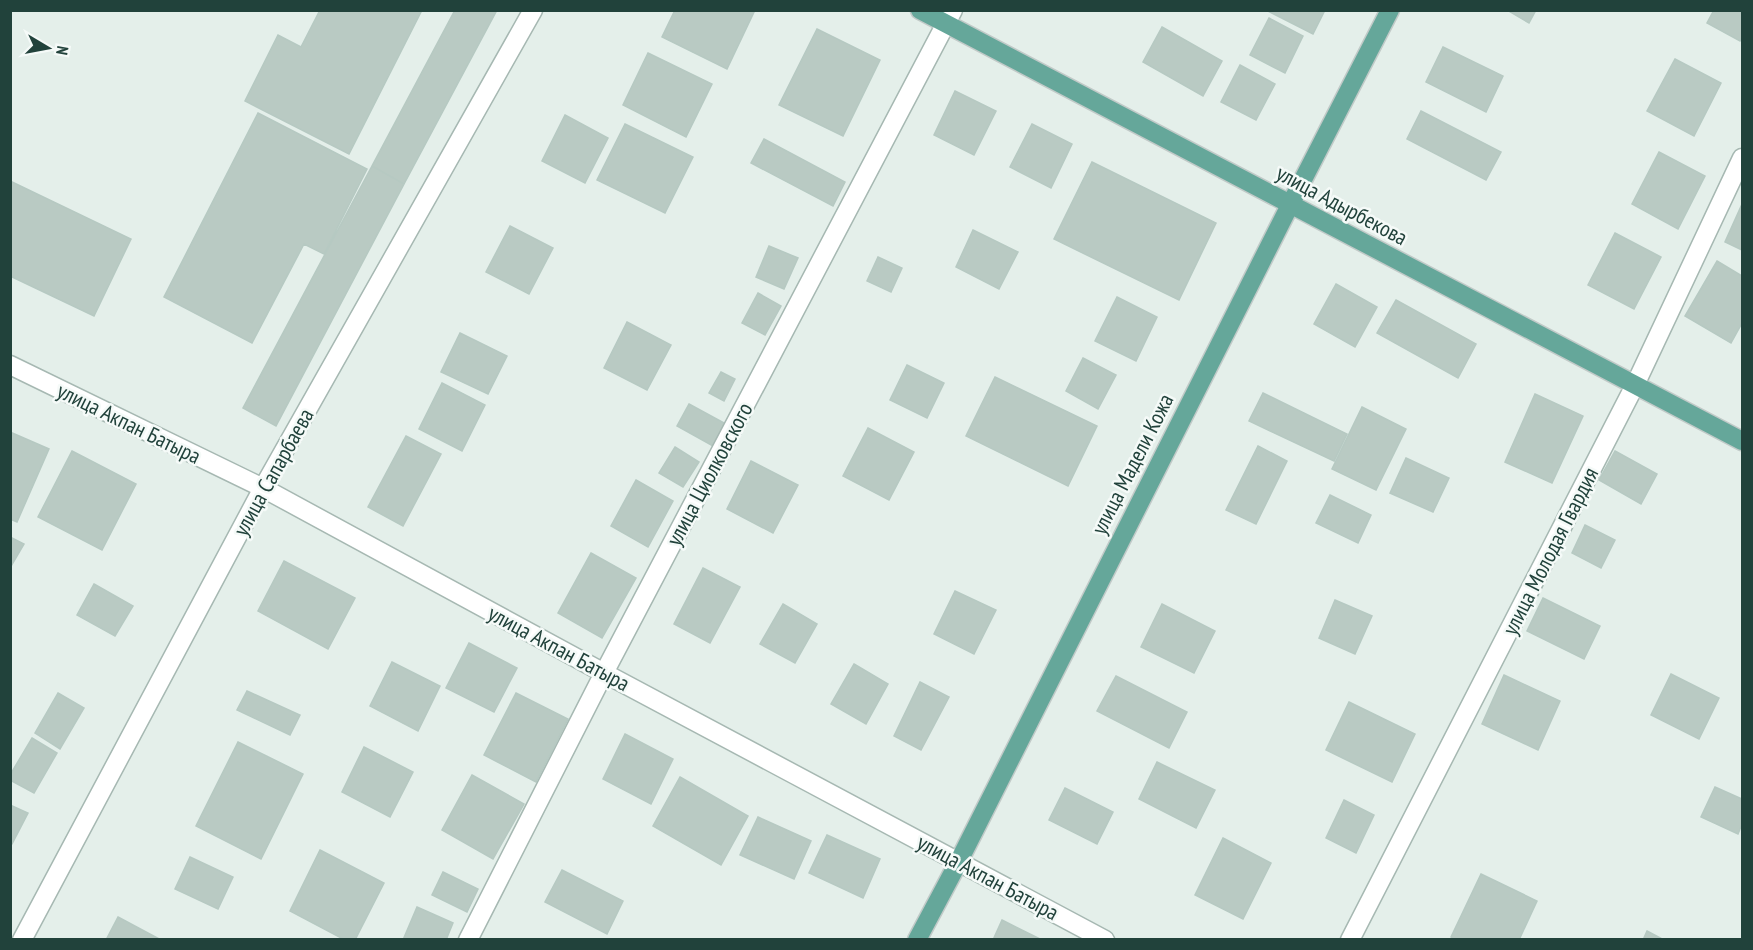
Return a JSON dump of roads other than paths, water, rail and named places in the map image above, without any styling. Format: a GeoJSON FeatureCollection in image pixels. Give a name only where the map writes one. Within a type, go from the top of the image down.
{"type":"FeatureCollection","features":[{"type":"Feature","properties":{"kind":"main road","name":"улица Адырбекова"},"geometry":{"type":"LineString","coordinates":[[920,10],[949,17],[1290,205],[1743,441]]}},
{"type":"Feature","properties":{"kind":"main road","name":"улица Мадели Кожа"},"geometry":{"type":"LineString","coordinates":[[917,939],[1390,10]]}},
{"type":"Feature","properties":{"kind":"street","name":"улица Сапарбаева"},"geometry":{"type":"LineString","coordinates":[[22,939],[263,488],[533,10]]}},
{"type":"Feature","properties":{"kind":"street","name":"улица Циолковского"},"geometry":{"type":"LineString","coordinates":[[468,939],[604,673],[949,17]]}},
{"type":"Feature","properties":{"kind":"street","name":"улица Молодая Гвардия"},"geometry":{"type":"LineString","coordinates":[[1350,939],[1635,385],[1743,158]]}},
{"type":"Feature","properties":{"kind":"street","name":"улица Акпан Батыра"},"geometry":{"type":"LineString","coordinates":[[10,365],[263,488],[604,673],[1105,939]]}}]}
